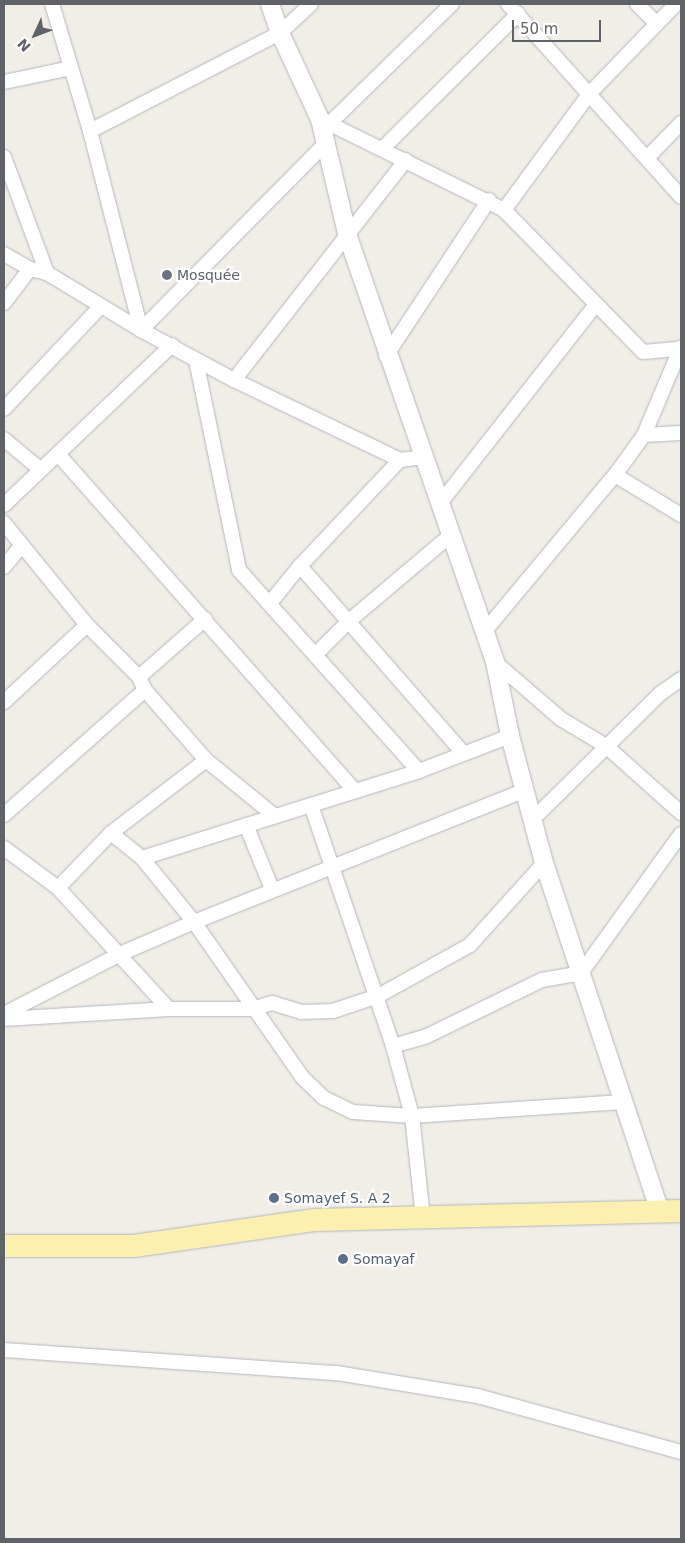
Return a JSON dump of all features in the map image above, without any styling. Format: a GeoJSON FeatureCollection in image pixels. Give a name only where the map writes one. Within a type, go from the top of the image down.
{"type":"FeatureCollection","features":[{"type":"Feature","properties":{"kind":"main road"},"geometry":{"type":"LineString","coordinates":[[4,1246],[134,1246],[315,1220],[670,1212]]}},
{"type":"Feature","properties":{"kind":"street"},"geometry":{"type":"LineString","coordinates":[[52,4],[90,131],[141,330]]}},
{"type":"Feature","properties":{"kind":"street"},"geometry":{"type":"LineString","coordinates":[[270,4],[280,33],[325,121],[324,146],[348,237],[386,356],[426,457],[495,662],[510,736],[544,863],[623,1102],[670,1212]]}},
{"type":"Feature","properties":{"kind":"street"},"geometry":{"type":"LineString","coordinates":[[90,131],[280,33],[311,4]]}},
{"type":"Feature","properties":{"kind":"street"},"geometry":{"type":"LineString","coordinates":[[325,121],[452,4]]}},
{"type":"Feature","properties":{"kind":"street"},"geometry":{"type":"LineString","coordinates":[[637,4],[657,24]]}},
{"type":"Feature","properties":{"kind":"street"},"geometry":{"type":"LineString","coordinates":[[504,210],[590,93],[676,4]]}},
{"type":"Feature","properties":{"kind":"street"},"geometry":{"type":"LineString","coordinates":[[382,148],[513,9],[681,197]]}},
{"type":"Feature","properties":{"kind":"street"},"geometry":{"type":"LineString","coordinates":[[4,82],[71,68]]}},
{"type":"Feature","properties":{"kind":"street"},"geometry":{"type":"LineString","coordinates":[[325,121],[489,200],[504,210],[643,352],[681,348],[644,435],[616,476],[484,632]]}},
{"type":"Feature","properties":{"kind":"street"},"geometry":{"type":"LineString","coordinates":[[647,158],[681,123]]}},
{"type":"Feature","properties":{"kind":"street"},"geometry":{"type":"LineString","coordinates":[[141,330],[324,146]]}},
{"type":"Feature","properties":{"kind":"street"},"geometry":{"type":"LineString","coordinates":[[4,157],[47,272]]}},
{"type":"Feature","properties":{"kind":"street"},"geometry":{"type":"LineString","coordinates":[[234,380],[348,237],[406,160]]}},
{"type":"Feature","properties":{"kind":"street"},"geometry":{"type":"LineString","coordinates":[[386,356],[489,200]]}},
{"type":"Feature","properties":{"kind":"street"},"geometry":{"type":"LineString","coordinates":[[4,254],[30,269],[47,272],[141,330],[234,380],[400,460],[426,457]]}},
{"type":"Feature","properties":{"kind":"street"},"geometry":{"type":"LineString","coordinates":[[4,303],[30,269]]}},
{"type":"Feature","properties":{"kind":"street"},"geometry":{"type":"LineString","coordinates":[[441,502],[596,304]]}},
{"type":"Feature","properties":{"kind":"street"},"geometry":{"type":"LineString","coordinates":[[4,408],[101,306]]}},
{"type":"Feature","properties":{"kind":"street"},"geometry":{"type":"LineString","coordinates":[[4,505],[172,346]]}},
{"type":"Feature","properties":{"kind":"street"},"geometry":{"type":"LineString","coordinates":[[196,360],[239,570],[419,771]]}},
{"type":"Feature","properties":{"kind":"street"},"geometry":{"type":"LineString","coordinates":[[644,435],[681,433]]}},
{"type":"Feature","properties":{"kind":"street"},"geometry":{"type":"LineString","coordinates":[[4,439],[41,470]]}},
{"type":"Feature","properties":{"kind":"street"},"geometry":{"type":"LineString","coordinates":[[58,454],[355,791]]}},
{"type":"Feature","properties":{"kind":"street"},"geometry":{"type":"LineString","coordinates":[[270,603],[300,566],[400,460]]}},
{"type":"Feature","properties":{"kind":"street"},"geometry":{"type":"LineString","coordinates":[[616,476],[681,515]]}},
{"type":"Feature","properties":{"kind":"street"},"geometry":{"type":"LineString","coordinates":[[4,523],[87,625],[139,677],[145,690],[206,760],[275,816]]}},
{"type":"Feature","properties":{"kind":"street"},"geometry":{"type":"LineString","coordinates":[[316,654],[349,622],[452,534]]}},
{"type":"Feature","properties":{"kind":"street"},"geometry":{"type":"LineString","coordinates":[[4,566],[22,546]]}},
{"type":"Feature","properties":{"kind":"street"},"geometry":{"type":"LineString","coordinates":[[300,566],[463,753]]}},
{"type":"Feature","properties":{"kind":"street"},"geometry":{"type":"LineString","coordinates":[[139,677],[205,619]]}},
{"type":"Feature","properties":{"kind":"street"},"geometry":{"type":"LineString","coordinates":[[4,702],[87,625]]}},
{"type":"Feature","properties":{"kind":"street"},"geometry":{"type":"LineString","coordinates":[[495,662],[561,719],[606,746],[681,813]]}},
{"type":"Feature","properties":{"kind":"street"},"geometry":{"type":"LineString","coordinates":[[532,820],[661,693],[681,679]]}},
{"type":"Feature","properties":{"kind":"street"},"geometry":{"type":"LineString","coordinates":[[4,815],[145,690]]}},
{"type":"Feature","properties":{"kind":"street"},"geometry":{"type":"LineString","coordinates":[[142,858],[419,771],[510,736]]}},
{"type":"Feature","properties":{"kind":"street"},"geometry":{"type":"LineString","coordinates":[[58,888],[111,832],[206,760]]}},
{"type":"Feature","properties":{"kind":"street"},"geometry":{"type":"LineString","coordinates":[[4,1014],[120,954],[194,922],[329,866],[524,791]]}},
{"type":"Feature","properties":{"kind":"street"},"geometry":{"type":"LineString","coordinates":[[311,805],[329,866],[378,996],[412,1116],[422,1217]]}},
{"type":"Feature","properties":{"kind":"street"},"geometry":{"type":"LineString","coordinates":[[246,825],[272,889]]}},
{"type":"Feature","properties":{"kind":"street"},"geometry":{"type":"LineString","coordinates":[[111,832],[142,858],[194,922],[302,1077],[324,1098],[353,1112],[412,1116],[623,1102]]}},
{"type":"Feature","properties":{"kind":"street"},"geometry":{"type":"LineString","coordinates":[[393,1046],[427,1036],[542,980],[581,973],[681,834]]}},
{"type":"Feature","properties":{"kind":"street"},"geometry":{"type":"LineString","coordinates":[[4,848],[58,888],[169,1009]]}},
{"type":"Feature","properties":{"kind":"street"},"geometry":{"type":"LineString","coordinates":[[4,1019],[169,1009],[254,1010],[272,1003],[301,1012],[334,1011],[378,996],[470,945],[544,863]]}},
{"type":"Feature","properties":{"kind":"street"},"geometry":{"type":"LineString","coordinates":[[4,1350],[337,1373],[478,1396],[681,1452]]}},
{"type":"Feature","properties":{"kind":"place","name":"Mosquée"},"geometry":{"type":"Point","coordinates":[167,275]}},
{"type":"Feature","properties":{"kind":"place","name":"Somayef S. A 2"},"geometry":{"type":"Point","coordinates":[274,1198]}},
{"type":"Feature","properties":{"kind":"place","name":"Somayaf"},"geometry":{"type":"Point","coordinates":[343,1259]}}]}
